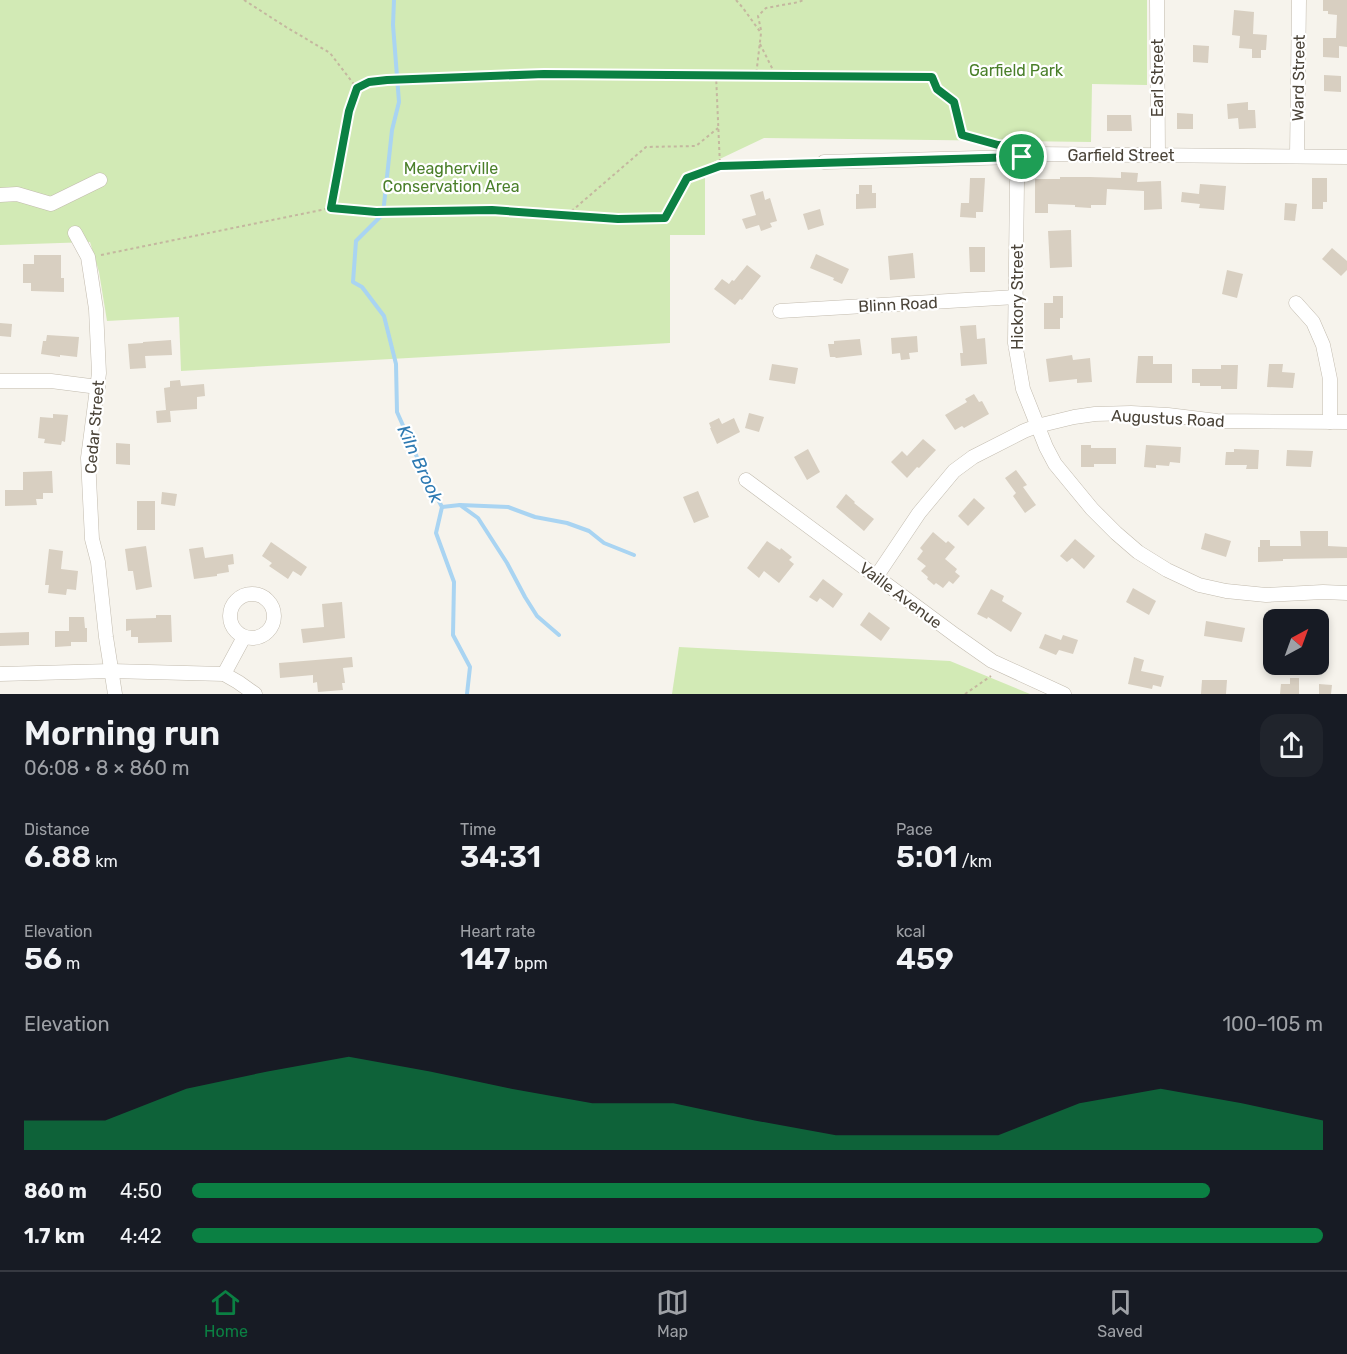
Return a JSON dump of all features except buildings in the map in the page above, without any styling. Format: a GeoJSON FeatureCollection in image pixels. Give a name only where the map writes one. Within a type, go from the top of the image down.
{"type":"FeatureCollection","features":[{"type":"Feature","properties":{"kind":"street","name":"Earl Street"},"geometry":{"type":"LineString","coordinates":[[1157,0],[1158,155]]}},
{"type":"Feature","properties":{"kind":"street","name":"Ward Street"},"geometry":{"type":"LineString","coordinates":[[1298,156],[1299,0]]}},
{"type":"Feature","properties":{"kind":"street","name":"Garfield Street"},"geometry":{"type":"LineString","coordinates":[[824,162],[1022,157],[1033,154],[1347,157]]}},
{"type":"Feature","properties":{"kind":"street","name":"Hickory Street"},"geometry":{"type":"LineString","coordinates":[[1022,157],[1017,182],[1015,343],[1023,389],[1055,464],[1092,509],[1138,552],[1167,570],[1199,585],[1226,591],[1262,594],[1347,593]]}},
{"type":"Feature","properties":{"kind":"street"},"geometry":{"type":"LineString","coordinates":[[0,195],[17,194],[51,204],[100,180]]}},
{"type":"Feature","properties":{"kind":"street","name":"Cedar Street"},"geometry":{"type":"LineString","coordinates":[[75,233],[88,257],[96,309],[99,373],[88,458],[92,538],[98,562],[115,694]]}},
{"type":"Feature","properties":{"kind":"street","name":"Blinn Road"},"geometry":{"type":"LineString","coordinates":[[780,311],[1016,297]]}},
{"type":"Feature","properties":{"kind":"street"},"geometry":{"type":"LineString","coordinates":[[1296,303],[1314,322],[1323,345],[1330,380],[1330,422]]}},
{"type":"Feature","properties":{"kind":"street"},"geometry":{"type":"LineString","coordinates":[[0,381],[51,381],[98,387]]}},
{"type":"Feature","properties":{"kind":"street","name":"Augustus Road"},"geometry":{"type":"LineString","coordinates":[[876,577],[919,513],[954,471],[973,457],[1037,426],[1095,414],[1131,413],[1168,414],[1217,421],[1347,422]]}},
{"type":"Feature","properties":{"kind":"street","name":"Vaille Avenue"},"geometry":{"type":"LineString","coordinates":[[746,480],[992,661],[1065,694]]}},
{"type":"Feature","properties":{"kind":"street"},"geometry":{"type":"LineString","coordinates":[[224,674],[244,636]]}},
{"type":"Feature","properties":{"kind":"street"},"geometry":{"type":"LineString","coordinates":[[0,674],[111,671],[224,674],[255,694]]}},
{"type":"Feature","properties":{"kind":"path"},"geometry":{"type":"LineString","coordinates":[[244,0],[330,53],[357,88]]}},
{"type":"Feature","properties":{"kind":"path"},"geometry":{"type":"LineString","coordinates":[[736,0],[761,33]]}},
{"type":"Feature","properties":{"kind":"path"},"geometry":{"type":"LineString","coordinates":[[756,76],[761,33],[758,16],[766,8],[803,0]]}},
{"type":"Feature","properties":{"kind":"path"},"geometry":{"type":"LineString","coordinates":[[760,44],[776,76]]}},
{"type":"Feature","properties":{"kind":"path"},"geometry":{"type":"LineString","coordinates":[[331,208],[349,111],[357,88],[369,82],[387,80],[544,74],[932,77],[937,89],[954,102],[962,135],[998,145]]}},
{"type":"Feature","properties":{"kind":"path"},"geometry":{"type":"LineString","coordinates":[[716,75],[720,166]]}},
{"type":"Feature","properties":{"kind":"path"},"geometry":{"type":"LineString","coordinates":[[567,215],[646,147],[696,146],[718,128]]}},
{"type":"Feature","properties":{"kind":"path"},"geometry":{"type":"LineString","coordinates":[[88,257],[331,208],[376,212],[492,210],[618,219],[665,218],[687,178],[720,166],[824,162]]}},
{"type":"Feature","properties":{"kind":"path"},"geometry":{"type":"LineString","coordinates":[[965,694],[995,673],[1001,665]]}},
{"type":"Feature","properties":{"kind":"green space","name":"Meagherville Conservation Area"},"geometry":{"type":"Polygon","coordinates":[[[0,0],[1147,0],[1147,85],[1092,84],[1091,142],[764,138],[705,166],[705,235],[670,235],[670,343],[181,371],[179,317],[107,321],[99,272],[90,242],[0,245],[0,0]]]}},
{"type":"Feature","properties":{"kind":"green space"},"geometry":{"type":"Polygon","coordinates":[[[679,647],[950,661],[1030,694],[672,694],[679,647]]]}},
{"type":"Feature","properties":{"kind":"waterway","name":"Kiln Brook"},"geometry":{"type":"LineString","coordinates":[[394,0],[393,25],[399,102],[392,130],[383,214],[356,241],[353,282],[362,287],[384,316],[396,364],[397,412],[442,507],[436,533],[454,582],[453,635],[470,667],[467,694]]}},
{"type":"Feature","properties":{"kind":"waterway"},"geometry":{"type":"LineString","coordinates":[[460,505],[508,507],[535,517],[567,523],[589,531],[604,543],[634,555]]}},
{"type":"Feature","properties":{"kind":"waterway"},"geometry":{"type":"LineString","coordinates":[[442,507],[460,505],[478,518],[537,616],[559,635]]}},
{"type":"Feature","properties":{"kind":"route"},"geometry":{"type":"LineString","coordinates":[[544,74],[932,77],[937,89],[954,102],[962,135],[998,145],[1018,147],[1022,157],[720,166],[687,178],[665,218],[618,219],[492,210],[376,212],[331,208],[349,111],[357,88],[369,82],[387,80],[544,74]]}},
{"type":"Feature","properties":{"kind":"park label","name":"Garfield Park"},"geometry":{"type":"Point","coordinates":[1016,70]}}]}
